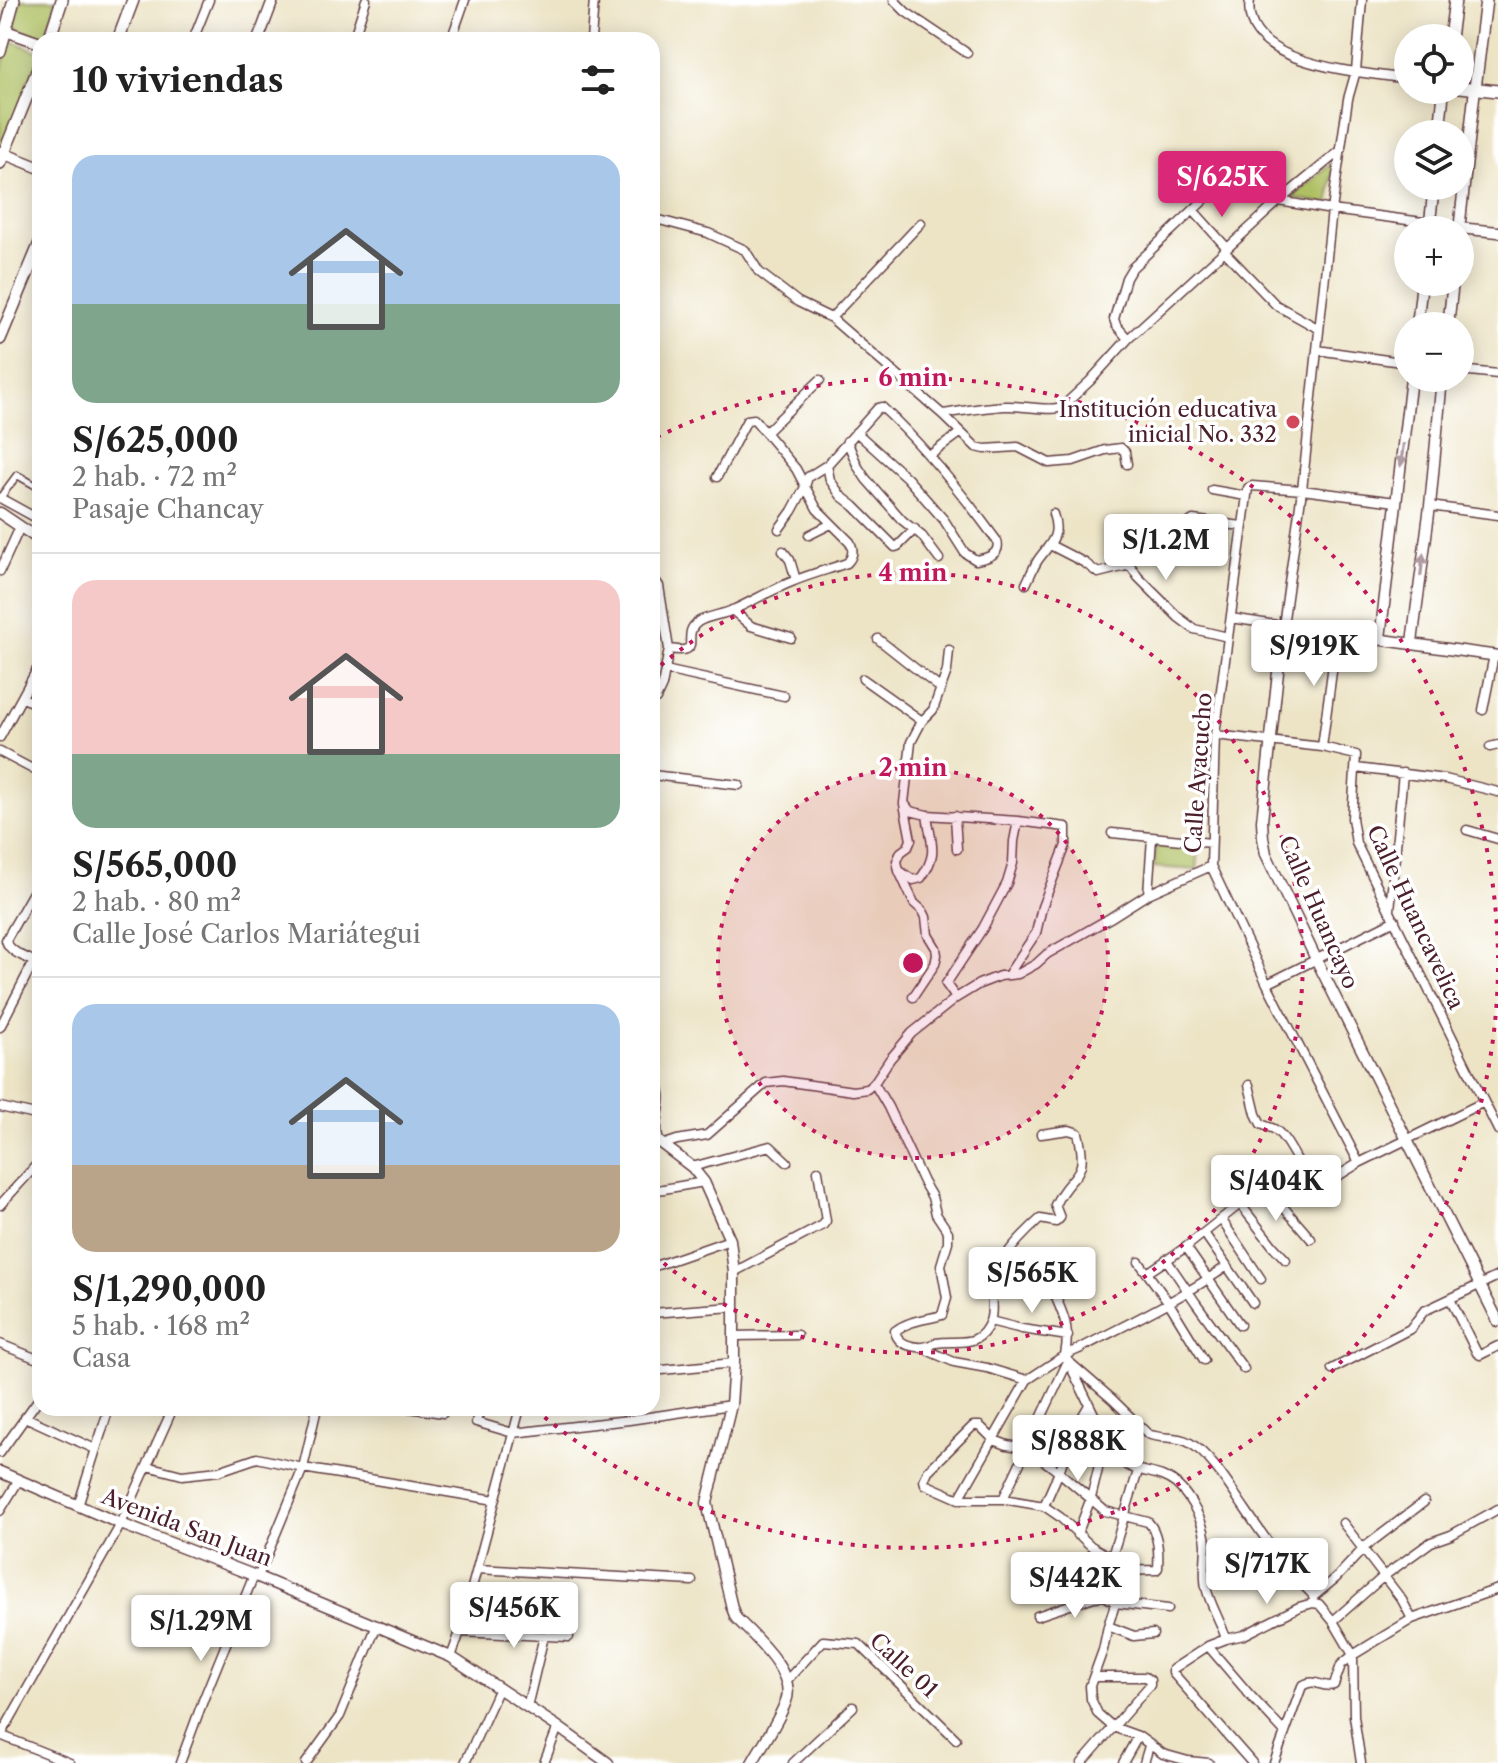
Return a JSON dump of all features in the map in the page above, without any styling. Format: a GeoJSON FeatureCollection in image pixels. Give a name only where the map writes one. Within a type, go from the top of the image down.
{"type":"FeatureCollection","features":[{"type":"Feature","properties":{"kind":"main road"},"geometry":{"type":"LineString","coordinates":[[0,51],[3,30],[14,0]]}},
{"type":"Feature","properties":{"kind":"main road"},"geometry":{"type":"LineString","coordinates":[[52,32],[62,0]]}},
{"type":"Feature","properties":{"kind":"main road"},"geometry":{"type":"LineString","coordinates":[[121,32],[133,0]]}},
{"type":"Feature","properties":{"kind":"main road"},"geometry":{"type":"LineString","coordinates":[[1452,24],[1455,0]]}},
{"type":"Feature","properties":{"kind":"main road"},"geometry":{"type":"LineString","coordinates":[[1486,0],[1475,88],[1498,91]]}},
{"type":"Feature","properties":{"kind":"main road"},"geometry":{"type":"LineString","coordinates":[[1,156],[32,83]]}},
{"type":"Feature","properties":{"kind":"main road"},"geometry":{"type":"LineString","coordinates":[[0,339],[32,262]]}},
{"type":"Feature","properties":{"kind":"street"},"geometry":{"type":"LineString","coordinates":[[196,32],[209,0]]}},
{"type":"Feature","properties":{"kind":"street"},"geometry":{"type":"LineString","coordinates":[[261,32],[273,0]]}},
{"type":"Feature","properties":{"kind":"street"},"geometry":{"type":"LineString","coordinates":[[356,32],[366,0]]}},
{"type":"Feature","properties":{"kind":"street"},"geometry":{"type":"LineString","coordinates":[[454,32],[465,0]]}},
{"type":"Feature","properties":{"kind":"street"},"geometry":{"type":"LineString","coordinates":[[592,32],[594,0]]}},
{"type":"Feature","properties":{"kind":"street"},"geometry":{"type":"LineString","coordinates":[[894,0],[906,12],[967,53]]}},
{"type":"Feature","properties":{"kind":"street"},"geometry":{"type":"LineString","coordinates":[[1250,0],[1252,23],[1272,47],[1291,57],[1324,66],[1394,77]]}},
{"type":"Feature","properties":{"kind":"street","name":"Calle Huancayo"},"geometry":{"type":"LineString","coordinates":[[1362,0],[1356,71],[1348,99],[1332,210],[1302,490],[1283,626],[1263,809],[1263,844],[1316,959],[1498,1321]]}},
{"type":"Feature","properties":{"kind":"street"},"geometry":{"type":"LineString","coordinates":[[3,30],[32,40]]}},
{"type":"Feature","properties":{"kind":"street"},"geometry":{"type":"LineString","coordinates":[[1460,216],[1475,88]]}},
{"type":"Feature","properties":{"kind":"street"},"geometry":{"type":"LineString","coordinates":[[942,414],[1006,406],[1062,407],[1128,339],[1279,201],[1341,150]]}},
{"type":"Feature","properties":{"kind":"street"},"geometry":{"type":"LineString","coordinates":[[1,156],[32,166]]}},
{"type":"Feature","properties":{"kind":"street"},"geometry":{"type":"LineString","coordinates":[[1128,339],[1114,319],[1132,268],[1252,158]]}},
{"type":"Feature","properties":{"kind":"street"},"geometry":{"type":"LineString","coordinates":[[1279,201],[1394,220]]}},
{"type":"Feature","properties":{"kind":"street"},"geometry":{"type":"LineString","coordinates":[[1193,210],[1276,305],[1319,329]]}},
{"type":"Feature","properties":{"kind":"street"},"geometry":{"type":"LineString","coordinates":[[660,220],[708,233],[745,250],[759,272],[798,302],[831,318],[976,447],[1018,447],[1049,463],[1073,461],[1121,448],[1127,464]]}},
{"type":"Feature","properties":{"kind":"street"},"geometry":{"type":"LineString","coordinates":[[831,318],[921,223]]}},
{"type":"Feature","properties":{"kind":"street"},"geometry":{"type":"LineString","coordinates":[[1474,230],[1498,232]]}},
{"type":"Feature","properties":{"kind":"street"},"geometry":{"type":"LineString","coordinates":[[1317,350],[1394,361]]}},
{"type":"Feature","properties":{"kind":"street"},"geometry":{"type":"LineString","coordinates":[[1474,371],[1498,374]]}},
{"type":"Feature","properties":{"kind":"street"},"geometry":{"type":"LineString","coordinates":[[766,432],[820,380]]}},
{"type":"Feature","properties":{"kind":"street"},"geometry":{"type":"LineString","coordinates":[[1380,638],[1409,392]]}},
{"type":"Feature","properties":{"kind":"street"},"geometry":{"type":"LineString","coordinates":[[1412,642],[1441,392]]}},
{"type":"Feature","properties":{"kind":"street"},"geometry":{"type":"LineString","coordinates":[[779,529],[792,511],[808,477],[827,465],[847,441],[878,408],[882,407],[965,497],[997,541],[997,551],[976,560],[965,553],[944,520],[915,486],[856,432]]}},
{"type":"Feature","properties":{"kind":"street"},"geometry":{"type":"LineString","coordinates":[[669,649],[687,650],[696,624],[796,580],[847,563],[853,553],[850,542],[817,509],[796,469],[756,420],[748,419],[717,477]]}},
{"type":"Feature","properties":{"kind":"street"},"geometry":{"type":"LineString","coordinates":[[929,456],[960,433]]}},
{"type":"Feature","properties":{"kind":"street"},"geometry":{"type":"LineString","coordinates":[[847,441],[866,479],[902,520],[915,529],[939,559]]}},
{"type":"Feature","properties":{"kind":"street"},"geometry":{"type":"LineString","coordinates":[[827,465],[830,480],[838,492],[895,547],[915,529]]}},
{"type":"Feature","properties":{"kind":"street"},"geometry":{"type":"LineString","coordinates":[[32,483],[17,475],[0,498],[32,516]]}},
{"type":"Feature","properties":{"kind":"street"},"geometry":{"type":"LineString","coordinates":[[1212,490],[1246,496],[1248,488],[1252,486],[1396,502]]}},
{"type":"Feature","properties":{"kind":"street","name":"Calle Ayacucho"},"geometry":{"type":"LineString","coordinates":[[1246,496],[1215,735],[1211,866],[1267,984],[1359,1163]]}},
{"type":"Feature","properties":{"kind":"street"},"geometry":{"type":"LineString","coordinates":[[1430,506],[1498,515]]}},
{"type":"Feature","properties":{"kind":"street"},"geometry":{"type":"LineString","coordinates":[[0,513],[32,535]]}},
{"type":"Feature","properties":{"kind":"street"},"geometry":{"type":"LineString","coordinates":[[1026,584],[1056,531],[1053,514]]}},
{"type":"Feature","properties":{"kind":"street"},"geometry":{"type":"LineString","coordinates":[[1125,547],[1185,548],[1189,523],[1193,520],[1242,526]]}},
{"type":"Feature","properties":{"kind":"street"},"geometry":{"type":"LineString","coordinates":[[809,535],[831,524]]}},
{"type":"Feature","properties":{"kind":"street"},"geometry":{"type":"LineString","coordinates":[[1112,526],[1138,577],[1178,617],[1194,629],[1228,637]]}},
{"type":"Feature","properties":{"kind":"street"},"geometry":{"type":"LineString","coordinates":[[0,571],[20,527]]}},
{"type":"Feature","properties":{"kind":"street"},"geometry":{"type":"LineString","coordinates":[[1050,545],[1098,573],[1130,565]]}},
{"type":"Feature","properties":{"kind":"street"},"geometry":{"type":"LineString","coordinates":[[783,551],[790,560],[796,580]]}},
{"type":"Feature","properties":{"kind":"street"},"geometry":{"type":"LineString","coordinates":[[660,593],[669,649],[660,690]]}},
{"type":"Feature","properties":{"kind":"street"},"geometry":{"type":"LineString","coordinates":[[732,610],[751,626],[791,638]]}},
{"type":"Feature","properties":{"kind":"street"},"geometry":{"type":"LineString","coordinates":[[1231,618],[1496,655],[1483,710]]}},
{"type":"Feature","properties":{"kind":"street"},"geometry":{"type":"LineString","coordinates":[[1215,735],[1322,747],[1337,634]]}},
{"type":"Feature","properties":{"kind":"street"},"geometry":{"type":"LineString","coordinates":[[878,639],[940,688]]}},
{"type":"Feature","properties":{"kind":"street"},"geometry":{"type":"LineString","coordinates":[[913,997],[935,964],[937,955],[928,935],[926,917],[914,903],[897,861],[911,840],[904,803],[911,742],[922,721],[933,710],[947,671],[949,650]]}},
{"type":"Feature","properties":{"kind":"street"},"geometry":{"type":"LineString","coordinates":[[665,670],[784,696]]}},
{"type":"Feature","properties":{"kind":"street"},"geometry":{"type":"LineString","coordinates":[[0,737],[32,679]]}},
{"type":"Feature","properties":{"kind":"street"},"geometry":{"type":"LineString","coordinates":[[863,679],[922,721]]}},
{"type":"Feature","properties":{"kind":"street"},"geometry":{"type":"LineString","coordinates":[[22,697],[32,703]]}},
{"type":"Feature","properties":{"kind":"street","name":"Calle Huancavelica"},"geometry":{"type":"LineString","coordinates":[[1322,747],[1356,754],[1352,818],[1358,848],[1498,1130]]}},
{"type":"Feature","properties":{"kind":"street"},"geometry":{"type":"LineString","coordinates":[[0,752],[32,769]]}},
{"type":"Feature","properties":{"kind":"street"},"geometry":{"type":"LineString","coordinates":[[1356,768],[1445,779],[1498,792]]}},
{"type":"Feature","properties":{"kind":"street"},"geometry":{"type":"LineString","coordinates":[[1390,911],[1403,773]]}},
{"type":"Feature","properties":{"kind":"street"},"geometry":{"type":"LineString","coordinates":[[660,776],[739,785]]}},
{"type":"Feature","properties":{"kind":"street"},"geometry":{"type":"LineString","coordinates":[[904,803],[910,811],[927,815],[1066,827],[1066,845],[1042,907],[1036,933],[1008,975]]}},
{"type":"Feature","properties":{"kind":"street"},"geometry":{"type":"LineString","coordinates":[[899,871],[913,880],[921,878],[930,865],[933,857],[927,815]]}},
{"type":"Feature","properties":{"kind":"street"},"geometry":{"type":"LineString","coordinates":[[955,816],[957,849]]}},
{"type":"Feature","properties":{"kind":"street"},"geometry":{"type":"LineString","coordinates":[[956,998],[946,984],[983,928],[1007,883],[1013,863],[1018,821]]}},
{"type":"Feature","properties":{"kind":"street"},"geometry":{"type":"LineString","coordinates":[[1467,830],[1498,839]]}},
{"type":"Feature","properties":{"kind":"street"},"geometry":{"type":"LineString","coordinates":[[1112,833],[1211,843]]}},
{"type":"Feature","properties":{"kind":"street"},"geometry":{"type":"LineString","coordinates":[[1148,894],[1152,838]]}},
{"type":"Feature","properties":{"kind":"street"},"geometry":{"type":"LineString","coordinates":[[662,1145],[707,1135],[766,1083],[783,1081],[853,1091],[867,1089],[912,1033],[956,998],[979,984],[1018,974],[1148,894],[1211,866]]}},
{"type":"Feature","properties":{"kind":"street"},"geometry":{"type":"LineString","coordinates":[[32,894],[6,940],[11,950],[32,960]]}},
{"type":"Feature","properties":{"kind":"street"},"geometry":{"type":"LineString","coordinates":[[1267,984],[1395,920]]}},
{"type":"Feature","properties":{"kind":"street"},"geometry":{"type":"LineString","coordinates":[[0,1027],[32,971]]}},
{"type":"Feature","properties":{"kind":"street"},"geometry":{"type":"LineString","coordinates":[[874,1083],[932,1197],[936,1214],[948,1232],[941,1265],[947,1298],[942,1315],[902,1325],[895,1331],[896,1338],[904,1344],[954,1362],[1027,1380]]}},
{"type":"Feature","properties":{"kind":"street"},"geometry":{"type":"LineString","coordinates":[[1249,1085],[1261,1124],[1277,1130],[1314,1185],[1323,1185],[1359,1163],[1484,1102]]}},
{"type":"Feature","properties":{"kind":"street"},"geometry":{"type":"LineString","coordinates":[[0,1107],[32,1114]]}},
{"type":"Feature","properties":{"kind":"street"},"geometry":{"type":"LineString","coordinates":[[922,1348],[938,1343],[969,1342],[981,1334],[990,1321],[991,1283],[999,1264],[1040,1219],[1056,1222],[1060,1218],[1055,1205],[1061,1191],[1078,1175],[1082,1149],[1078,1133],[1069,1130],[1041,1134]]}},
{"type":"Feature","properties":{"kind":"street"},"geometry":{"type":"LineString","coordinates":[[660,1142],[692,1167],[704,1182],[730,1240],[734,1272],[731,1405],[707,1503],[736,1618],[777,1663],[787,1680],[788,1699],[752,1763]]}},
{"type":"Feature","properties":{"kind":"street"},"geometry":{"type":"LineString","coordinates":[[692,1167],[770,1146],[787,1162]]}},
{"type":"Feature","properties":{"kind":"street"},"geometry":{"type":"LineString","coordinates":[[1147,1273],[1297,1162]]}},
{"type":"Feature","properties":{"kind":"street"},"geometry":{"type":"LineString","coordinates":[[0,1205],[32,1170]]}},
{"type":"Feature","properties":{"kind":"street"},"geometry":{"type":"LineString","coordinates":[[734,1272],[823,1225],[826,1221],[818,1171]]}},
{"type":"Feature","properties":{"kind":"street"},"geometry":{"type":"LineString","coordinates":[[660,1190],[704,1182]]}},
{"type":"Feature","properties":{"kind":"street"},"geometry":{"type":"LineString","coordinates":[[1268,1185],[1311,1239]]}},
{"type":"Feature","properties":{"kind":"street"},"geometry":{"type":"LineString","coordinates":[[1240,1204],[1286,1260]]}},
{"type":"Feature","properties":{"kind":"street"},"geometry":{"type":"LineString","coordinates":[[1221,1219],[1261,1279]]}},
{"type":"Feature","properties":{"kind":"street"},"geometry":{"type":"LineString","coordinates":[[1204,1233],[1253,1303]]}},
{"type":"Feature","properties":{"kind":"street"},"geometry":{"type":"LineString","coordinates":[[660,1264],[730,1240]]}},
{"type":"Feature","properties":{"kind":"street"},"geometry":{"type":"LineString","coordinates":[[1186,1247],[1240,1325]]}},
{"type":"Feature","properties":{"kind":"street"},"geometry":{"type":"LineString","coordinates":[[1166,1259],[1244,1369]]}},
{"type":"Feature","properties":{"kind":"street"},"geometry":{"type":"LineString","coordinates":[[1139,1262],[1204,1360]]}},
{"type":"Feature","properties":{"kind":"street"},"geometry":{"type":"LineString","coordinates":[[959,1499],[1027,1380],[1079,1349],[1169,1303],[1227,1266]]}},
{"type":"Feature","properties":{"kind":"street"},"geometry":{"type":"LineString","coordinates":[[1332,1369],[1410,1329],[1424,1311],[1498,1276]]}},
{"type":"Feature","properties":{"kind":"street"},"geometry":{"type":"LineString","coordinates":[[1003,1499],[1066,1358],[1067,1324],[1051,1286]]}},
{"type":"Feature","properties":{"kind":"street"},"geometry":{"type":"LineString","coordinates":[[1450,1299],[1477,1353],[1480,1355],[1498,1346]]}},
{"type":"Feature","properties":{"kind":"street"},"geometry":{"type":"LineString","coordinates":[[660,1312],[733,1307]]}},
{"type":"Feature","properties":{"kind":"street"},"geometry":{"type":"LineString","coordinates":[[990,1321],[1068,1336]]}},
{"type":"Feature","properties":{"kind":"street"},"geometry":{"type":"LineString","coordinates":[[733,1336],[797,1335]]}},
{"type":"Feature","properties":{"kind":"street"},"geometry":{"type":"LineString","coordinates":[[0,1344],[32,1357]]}},
{"type":"Feature","properties":{"kind":"street"},"geometry":{"type":"LineString","coordinates":[[1066,1358],[1115,1457],[1138,1471],[1162,1475],[1171,1480],[1192,1504],[1206,1540],[1205,1585],[1226,1639]]}},
{"type":"Feature","properties":{"kind":"street"},"geometry":{"type":"LineString","coordinates":[[1066,1358],[1148,1434],[1193,1444],[1223,1479],[1281,1559],[1314,1596]]}},
{"type":"Feature","properties":{"kind":"street"},"geometry":{"type":"LineString","coordinates":[[660,1370],[734,1363]]}},
{"type":"Feature","properties":{"kind":"street"},"geometry":{"type":"LineString","coordinates":[[660,1415],[731,1405]]}},
{"type":"Feature","properties":{"kind":"street"},"geometry":{"type":"LineString","coordinates":[[1044,1506],[1073,1432],[1089,1405]]}},
{"type":"Feature","properties":{"kind":"street"},"geometry":{"type":"LineString","coordinates":[[0,1453],[32,1408]]}},
{"type":"Feature","properties":{"kind":"street"},"geometry":{"type":"LineString","coordinates":[[78,1506],[106,1416]]}},
{"type":"Feature","properties":{"kind":"street"},"geometry":{"type":"LineString","coordinates":[[70,1763],[47,1759],[0,1735],[121,1524],[169,1416]]}},
{"type":"Feature","properties":{"kind":"street"},"geometry":{"type":"LineString","coordinates":[[180,1763],[204,1698],[303,1468],[315,1416]]}},
{"type":"Feature","properties":{"kind":"street"},"geometry":{"type":"LineString","coordinates":[[478,1416],[476,1422],[513,1433],[656,1416]]}},
{"type":"Feature","properties":{"kind":"street"},"geometry":{"type":"LineString","coordinates":[[451,1657],[518,1416]]}},
{"type":"Feature","properties":{"kind":"street"},"geometry":{"type":"LineString","coordinates":[[25,1417],[95,1449]]}},
{"type":"Feature","properties":{"kind":"street"},"geometry":{"type":"LineString","coordinates":[[1119,1571],[1158,1568],[1158,1546],[1153,1526],[1105,1511],[1027,1448],[994,1440],[980,1426],[973,1426],[928,1471],[925,1484],[959,1499],[1003,1499],[1044,1506],[1077,1535],[1110,1557],[1119,1571],[1119,1592],[1090,1686],[1091,1699],[1098,1714],[1113,1727],[1138,1736],[1163,1754],[1187,1762],[1209,1763]]}},
{"type":"Feature","properties":{"kind":"street"},"geometry":{"type":"LineString","coordinates":[[1077,1535],[1100,1461],[1110,1449]]}},
{"type":"Feature","properties":{"kind":"street"},"geometry":{"type":"LineString","coordinates":[[147,1466],[182,1475],[219,1471],[257,1458],[495,1500]]}},
{"type":"Feature","properties":{"kind":"street"},"geometry":{"type":"LineString","coordinates":[[1110,1557],[1138,1471]]}},
{"type":"Feature","properties":{"kind":"street","name":"Avenida San Juan"},"geometry":{"type":"LineString","coordinates":[[0,1472],[451,1657],[608,1763]]}},
{"type":"Feature","properties":{"kind":"street"},"geometry":{"type":"LineString","coordinates":[[0,1511],[19,1480]]}},
{"type":"Feature","properties":{"kind":"street"},"geometry":{"type":"LineString","coordinates":[[1252,1763],[1173,1673],[1173,1669],[1208,1646],[1244,1635],[1299,1607],[1336,1578],[1375,1539],[1424,1502]]}},
{"type":"Feature","properties":{"kind":"street"},"geometry":{"type":"LineString","coordinates":[[1333,1621],[1384,1576],[1431,1542],[1451,1535],[1498,1509]]}},
{"type":"Feature","properties":{"kind":"street"},"geometry":{"type":"LineString","coordinates":[[1343,1523],[1402,1600],[1412,1619]]}},
{"type":"Feature","properties":{"kind":"street"},"geometry":{"type":"LineString","coordinates":[[477,1569],[692,1581]]}},
{"type":"Feature","properties":{"kind":"street"},"geometry":{"type":"LineString","coordinates":[[1274,1763],[1302,1686],[1314,1681],[1334,1685],[1341,1665],[1412,1619],[1498,1589]]}},
{"type":"Feature","properties":{"kind":"street"},"geometry":{"type":"LineString","coordinates":[[1037,1616],[1105,1596],[1116,1603],[1168,1609]]}},
{"type":"Feature","properties":{"kind":"street"},"geometry":{"type":"LineString","coordinates":[[1299,1607],[1319,1604],[1353,1655],[1354,1716],[1361,1763]]}},
{"type":"Feature","properties":{"kind":"street"},"geometry":{"type":"LineString","coordinates":[[306,1763],[340,1716],[377,1625]]}},
{"type":"Feature","properties":{"kind":"street"},"geometry":{"type":"LineString","coordinates":[[1108,1626],[1134,1636],[1153,1634]]}},
{"type":"Feature","properties":{"kind":"street"},"geometry":{"type":"LineString","coordinates":[[460,1632],[569,1637]]}},
{"type":"Feature","properties":{"kind":"street"},"geometry":{"type":"LineString","coordinates":[[527,1707],[544,1636]]}},
{"type":"Feature","properties":{"kind":"street","name":"Calle 01"},"geometry":{"type":"LineString","coordinates":[[787,1680],[823,1641],[859,1644],[956,1739]]}},
{"type":"Feature","properties":{"kind":"street"},"geometry":{"type":"LineString","coordinates":[[1208,1646],[1285,1733]]}},
{"type":"Feature","properties":{"kind":"street"},"geometry":{"type":"LineString","coordinates":[[1082,1763],[1150,1685],[1150,1680],[1145,1677],[1094,1677]]}},
{"type":"Feature","properties":{"kind":"street"},"geometry":{"type":"LineString","coordinates":[[465,1763],[499,1688]]}},
{"type":"Feature","properties":{"kind":"street"},"geometry":{"type":"LineString","coordinates":[[793,1763],[853,1707]]}},
{"type":"Feature","properties":{"kind":"street"},"geometry":{"type":"LineString","coordinates":[[544,1763],[558,1727]]}},
{"type":"Feature","properties":{"kind":"street"},"geometry":{"type":"LineString","coordinates":[[1123,1763],[1138,1736]]}},
{"type":"Feature","properties":{"kind":"street"},"geometry":{"type":"LineString","coordinates":[[1144,1763],[1149,1746]]}},
{"type":"Feature","properties":{"kind":"green space"},"geometry":{"type":"Polygon","coordinates":[[[20,0],[57,0],[47,32],[32,32],[32,35],[14,27],[20,0]]]}},
{"type":"Feature","properties":{"kind":"green space"},"geometry":{"type":"Polygon","coordinates":[[[9,40],[32,49],[32,76],[4,150],[0,150],[0,76],[9,40]]]}},
{"type":"Feature","properties":{"kind":"green space"},"geometry":{"type":"Polygon","coordinates":[[[1334,161],[1329,204],[1292,198],[1334,161]]]}},
{"type":"Feature","properties":{"kind":"green space"},"geometry":{"type":"Polygon","coordinates":[[[1156,844],[1199,848],[1197,870],[1154,867],[1156,844]]]}},
{"type":"Feature","properties":{"kind":"place","name":"Institución educativa inicial No. 332"},"geometry":{"type":"Point","coordinates":[1293,422]}}]}
